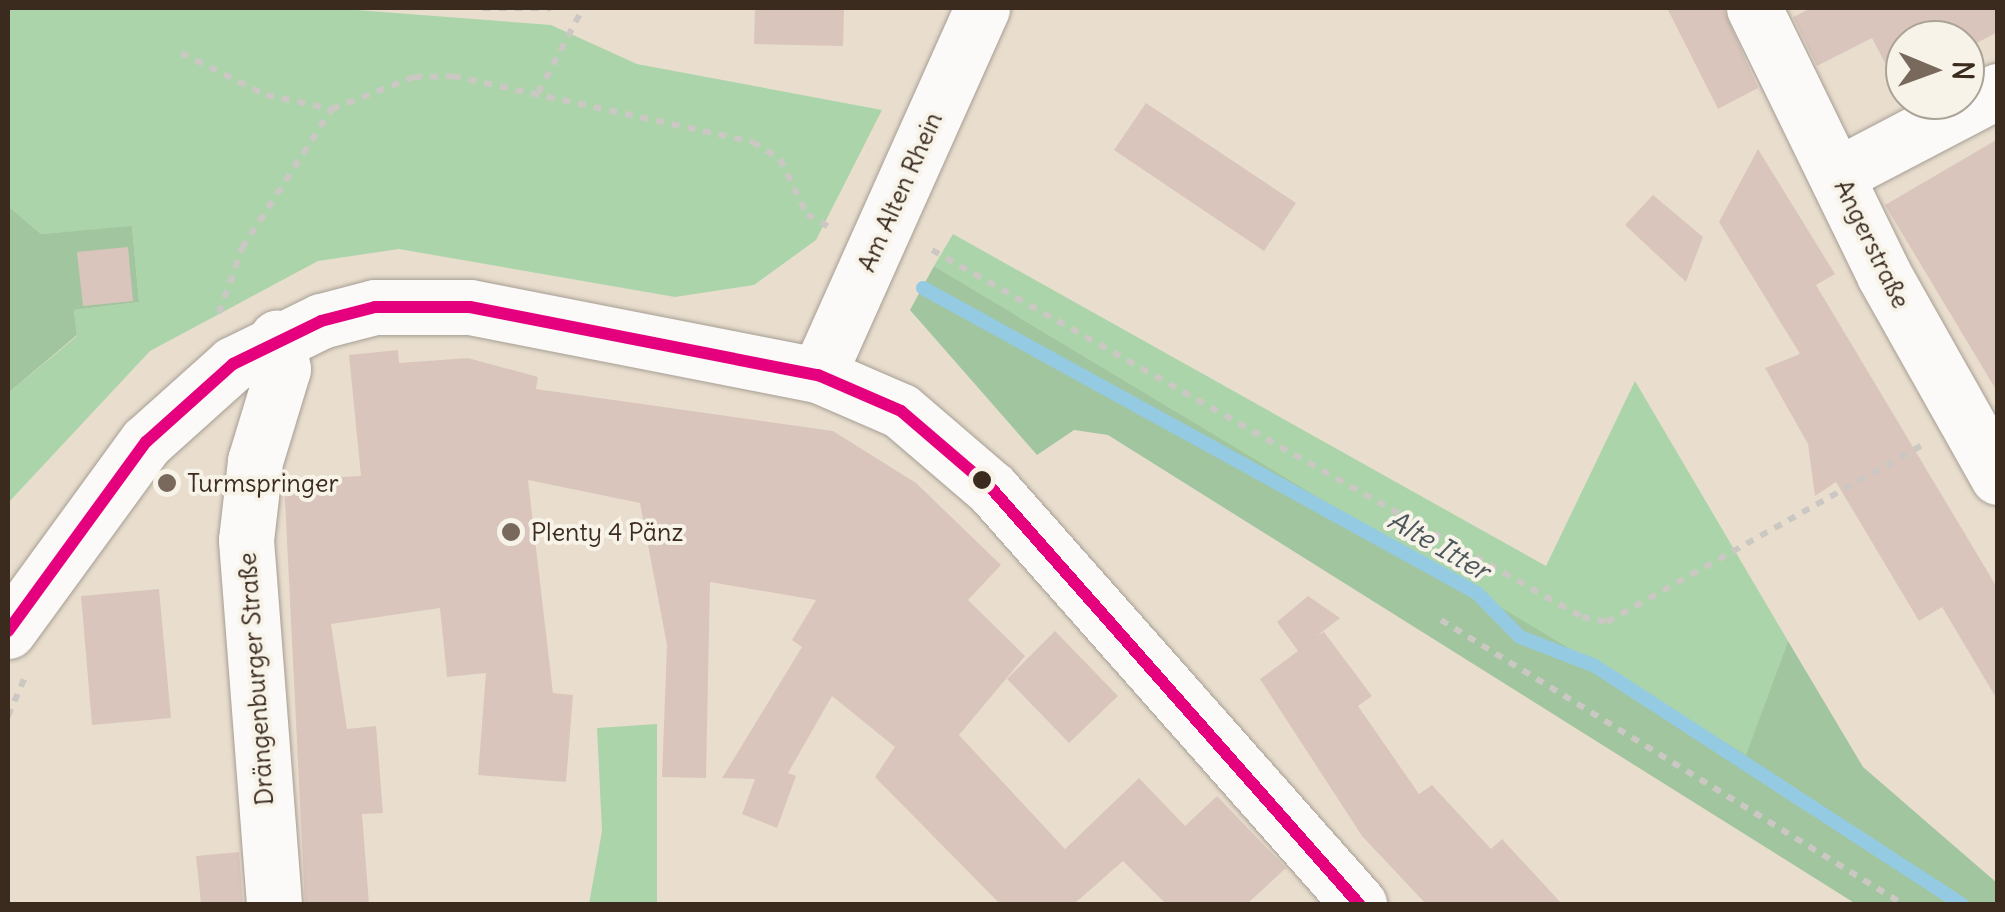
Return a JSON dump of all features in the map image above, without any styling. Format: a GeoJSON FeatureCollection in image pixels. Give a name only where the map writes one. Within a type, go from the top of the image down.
{"type":"FeatureCollection","features":[{"type":"Feature","properties":{"kind":"street","name":"Am Alten Rhein"},"geometry":{"type":"LineString","coordinates":[[818,376],[851,246],[982,8]]}},
{"type":"Feature","properties":{"kind":"street","name":"Angerstraße"},"geometry":{"type":"LineString","coordinates":[[1754,8],[1837,175],[1998,477]]}},
{"type":"Feature","properties":{"kind":"street"},"geometry":{"type":"LineString","coordinates":[[1837,175],[1998,91]]}},
{"type":"Feature","properties":{"kind":"street"},"geometry":{"type":"LineString","coordinates":[[8,631],[146,442],[277,338],[375,308],[440,304],[818,376],[900,411],[992,488],[1359,904]]}},
{"type":"Feature","properties":{"kind":"street","name":"Drängenburger Straße"},"geometry":{"type":"LineString","coordinates":[[274,904],[246,540],[255,461],[283,369],[277,338]]}},
{"type":"Feature","properties":{"kind":"path"},"geometry":{"type":"LineString","coordinates":[[483,8],[551,8]]}},
{"type":"Feature","properties":{"kind":"path"},"geometry":{"type":"LineString","coordinates":[[538,93],[582,10]]}},
{"type":"Feature","properties":{"kind":"path"},"geometry":{"type":"LineString","coordinates":[[182,53],[266,95],[332,109],[414,78],[538,93],[767,148],[806,214],[851,246],[905,271],[937,246],[1582,617],[1607,622],[1966,420]]}},
{"type":"Feature","properties":{"kind":"path"},"geometry":{"type":"LineString","coordinates":[[218,318],[242,248],[332,109]]}},
{"type":"Feature","properties":{"kind":"path"},"geometry":{"type":"LineString","coordinates":[[1441,620],[1903,904]]}},
{"type":"Feature","properties":{"kind":"green space"},"geometry":{"type":"Polygon","coordinates":[[[8,8],[330,8],[551,25],[637,64],[882,110],[816,240],[754,285],[675,297],[399,249],[318,261],[150,351],[8,503],[8,393],[77,336],[74,310],[139,302],[132,227],[41,234],[8,206],[8,8]]]}},
{"type":"Feature","properties":{"kind":"green space"},"geometry":{"type":"Polygon","coordinates":[[[8,206],[41,234],[132,226],[139,302],[74,310],[77,335],[8,393],[8,206]]]}},
{"type":"Feature","properties":{"kind":"green space"},"geometry":{"type":"Polygon","coordinates":[[[953,234],[1546,566],[1635,381],[1788,641],[1746,756],[934,266],[953,234]]]}},
{"type":"Feature","properties":{"kind":"green space"},"geometry":{"type":"Polygon","coordinates":[[[934,266],[1746,755],[1788,641],[1863,767],[1997,883],[1997,904],[1856,904],[1108,435],[1074,430],[1037,455],[910,310],[934,266]]]}},
{"type":"Feature","properties":{"kind":"green space"},"geometry":{"type":"Polygon","coordinates":[[[657,724],[657,904],[589,904],[602,831],[597,728],[657,724]]]}},
{"type":"Feature","properties":{"kind":"building"},"geometry":{"type":"Polygon","coordinates":[[[755,8],[844,8],[843,46],[754,44],[755,8]]]}},
{"type":"Feature","properties":{"kind":"building"},"geometry":{"type":"Polygon","coordinates":[[[1667,8],[1723,8],[1758,88],[1718,109],[1667,8]]]}},
{"type":"Feature","properties":{"kind":"building"},"geometry":{"type":"Polygon","coordinates":[[[1811,8],[1998,8],[1998,32],[1985,39],[1985,20],[1885,20],[1885,63],[1872,38],[1817,66],[1793,17],[1811,8]]]}},
{"type":"Feature","properties":{"kind":"building"},"geometry":{"type":"Polygon","coordinates":[[[1146,103],[1296,203],[1264,251],[1114,150],[1146,103]]]}},
{"type":"Feature","properties":{"kind":"building"},"geometry":{"type":"Polygon","coordinates":[[[1998,139],[1998,393],[1885,205],[1998,139]]]}},
{"type":"Feature","properties":{"kind":"building"},"geometry":{"type":"Polygon","coordinates":[[[1758,149],[1835,274],[1816,285],[1998,589],[1998,701],[1942,607],[1919,621],[1836,482],[1815,496],[1808,444],[1765,368],[1800,354],[1719,222],[1758,149]]]}},
{"type":"Feature","properties":{"kind":"building"},"geometry":{"type":"Polygon","coordinates":[[[1653,195],[1703,237],[1686,282],[1625,225],[1653,195]]]}},
{"type":"Feature","properties":{"kind":"building"},"geometry":{"type":"Polygon","coordinates":[[[128,247],[133,301],[83,306],[77,252],[128,247]]]}},
{"type":"Feature","properties":{"kind":"building"},"geometry":{"type":"Polygon","coordinates":[[[398,350],[399,363],[468,358],[538,377],[536,389],[833,431],[916,483],[1001,565],[968,600],[1025,656],[959,735],[1065,849],[1139,778],[1185,826],[1217,796],[1286,868],[1247,904],[1166,904],[1123,861],[1074,904],[1000,904],[875,777],[895,747],[832,696],[788,773],[796,776],[777,828],[742,814],[755,779],[722,778],[802,647],[792,640],[816,600],[710,582],[706,778],[662,777],[667,645],[640,503],[528,480],[553,693],[573,695],[566,782],[478,775],[486,673],[447,677],[440,608],[331,624],[347,729],[376,726],[383,813],[362,814],[369,904],[305,904],[284,480],[361,476],[349,355],[398,350]]]}},
{"type":"Feature","properties":{"kind":"building"},"geometry":{"type":"Polygon","coordinates":[[[159,589],[171,718],[92,725],[81,596],[159,589]]]}},
{"type":"Feature","properties":{"kind":"building"},"geometry":{"type":"Polygon","coordinates":[[[1308,596],[1340,618],[1317,636],[1324,632],[1372,696],[1358,706],[1419,794],[1432,785],[1491,849],[1502,839],[1562,904],[1426,904],[1362,836],[1260,679],[1298,651],[1277,622],[1308,596]]]}},
{"type":"Feature","properties":{"kind":"building"},"geometry":{"type":"Polygon","coordinates":[[[1055,631],[1118,696],[1069,743],[1007,679],[1055,631]]]}},
{"type":"Feature","properties":{"kind":"building"},"geometry":{"type":"Polygon","coordinates":[[[239,852],[243,904],[201,904],[196,856],[239,852]]]}},
{"type":"Feature","properties":{"kind":"waterway","name":"Alte Itter"},"geometry":{"type":"LineString","coordinates":[[923,288],[1477,593],[1520,637],[1595,666],[1961,904]]}},
{"type":"Feature","properties":{"kind":"transit line"},"geometry":{"type":"LineString","coordinates":[[8,631],[146,442],[233,364],[321,321],[375,307],[470,307],[818,375],[901,411],[992,489],[1359,904]]}},
{"type":"Feature","properties":{"kind":"place","name":"Turmspringer"},"geometry":{"type":"Point","coordinates":[167,483]}},
{"type":"Feature","properties":{"kind":"place","name":"Plenty 4 Pänz"},"geometry":{"type":"Point","coordinates":[511,532]}}]}
